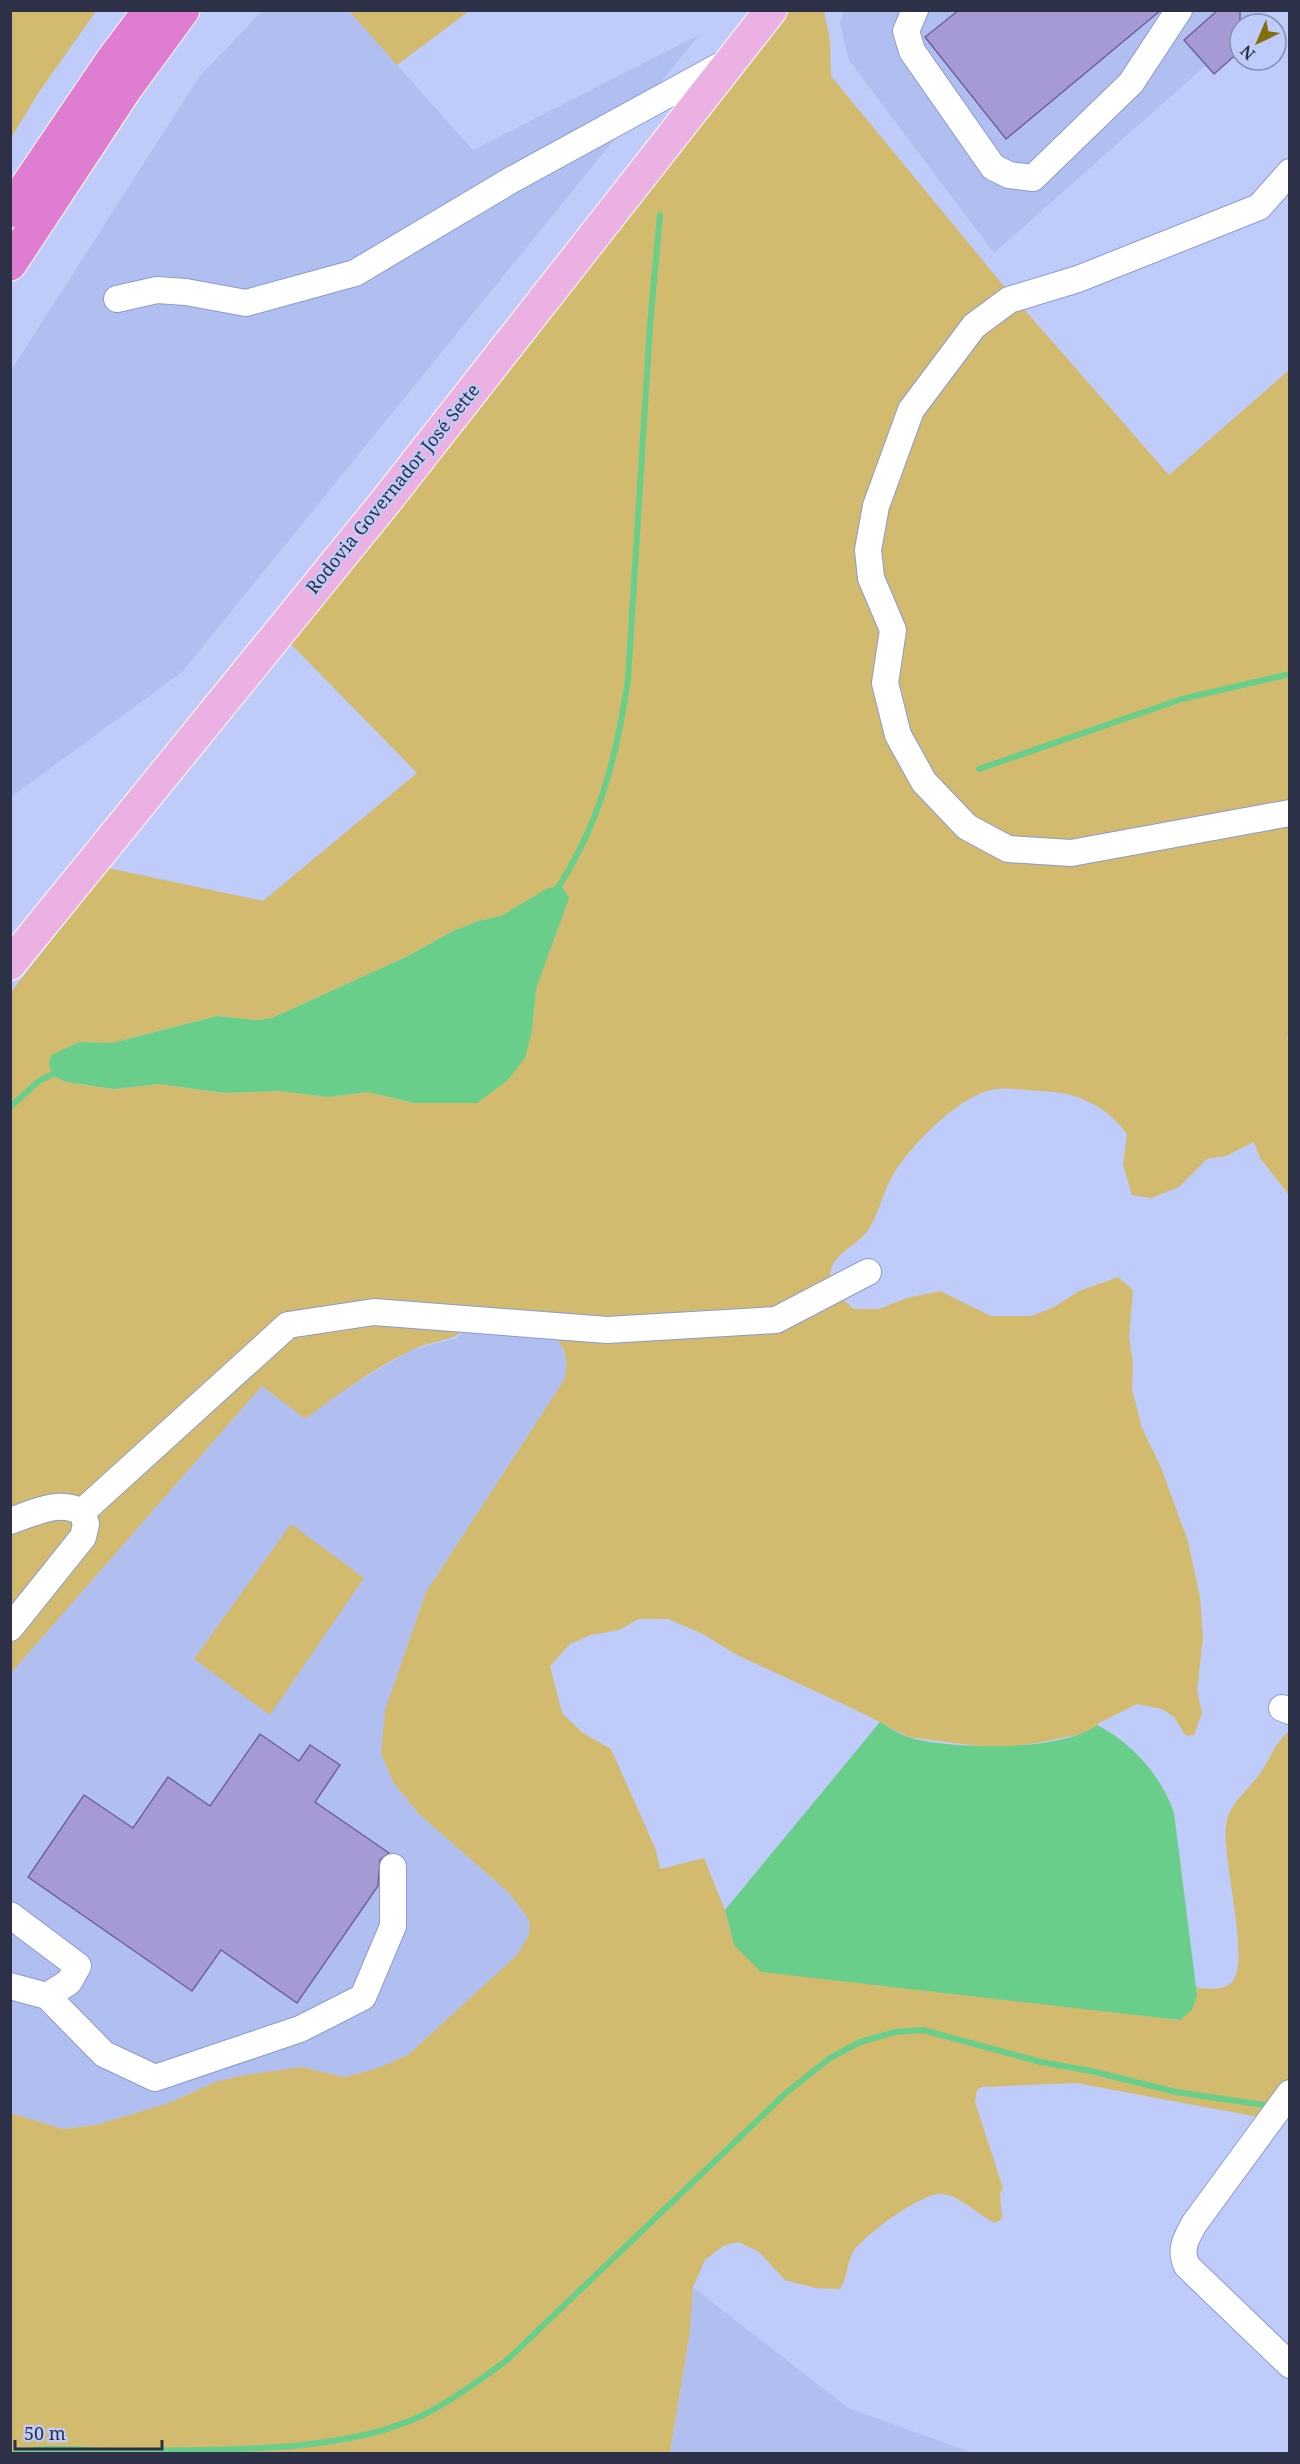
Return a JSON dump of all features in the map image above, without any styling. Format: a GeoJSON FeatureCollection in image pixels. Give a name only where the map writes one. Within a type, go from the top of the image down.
{"type":"FeatureCollection","features":[{"type":"Feature","properties":{"kind":"highway"},"geometry":{"type":"LineString","coordinates":[[10,211],[111,62],[150,10]]}},
{"type":"Feature","properties":{"kind":"highway"},"geometry":{"type":"LineString","coordinates":[[10,264],[126,88],[183,10]]}},
{"type":"Feature","properties":{"kind":"main road","name":"Rodovia Governador José Sette"},"geometry":{"type":"LineString","coordinates":[[10,963],[386,501],[771,10]]}},
{"type":"Feature","properties":{"kind":"street"},"geometry":{"type":"LineString","coordinates":[[915,10],[906,31],[912,51],[986,158],[993,167],[1009,175],[1033,178],[1131,83],[1179,10]]}},
{"type":"Feature","properties":{"kind":"street"},"geometry":{"type":"LineString","coordinates":[[117,299],[157,290],[186,292],[246,303],[355,273],[513,179],[730,61]]}},
{"type":"Feature","properties":{"kind":"street"},"geometry":{"type":"LineString","coordinates":[[1290,172],[1259,207],[1078,279],[1009,300],[974,326],[911,410],[876,506],[868,550],[871,578],[893,630],[885,683],[898,735],[924,782],[967,827],[1008,849],[1071,853],[1290,813]]}},
{"type":"Feature","properties":{"kind":"street"},"geometry":{"type":"LineString","coordinates":[[82,1512],[288,1325],[374,1312],[607,1330],[776,1320],[868,1272]]}},
{"type":"Feature","properties":{"kind":"street"},"geometry":{"type":"LineString","coordinates":[[10,1521],[53,1507],[71,1506],[82,1512],[86,1524],[83,1537],[10,1628]]}},
{"type":"Feature","properties":{"kind":"street"},"geometry":{"type":"LineString","coordinates":[[10,1986],[47,1996],[104,2054],[155,2078],[300,2030],[363,1997],[393,1926],[393,1867]]}},
{"type":"Feature","properties":{"kind":"street"},"geometry":{"type":"LineString","coordinates":[[10,1915],[78,1966],[69,1982],[47,1996]]}},
{"type":"Feature","properties":{"kind":"street"},"geometry":{"type":"LineString","coordinates":[[1288,2094],[1194,2224],[1184,2244],[1182,2255],[1187,2266],[1290,2365]]}},
{"type":"Feature","properties":{"kind":"shaded area"},"geometry":{"type":"Polygon","coordinates":[[[11,10],[96,11],[39,92],[11,138],[11,10]]]}},
{"type":"Feature","properties":{"kind":"shaded area"},"geometry":{"type":"Polygon","coordinates":[[[844,10],[1268,11],[1228,12],[1228,46],[994,253],[849,60],[840,23],[844,10]]]}},
{"type":"Feature","properties":{"kind":"shaded area"},"geometry":{"type":"Polygon","coordinates":[[[262,11],[349,11],[473,150],[699,35],[182,672],[11,797],[10,372],[199,77],[262,11]]]}},
{"type":"Feature","properties":{"kind":"shaded area"},"geometry":{"type":"Polygon","coordinates":[[[349,11],[469,11],[397,65],[349,11]]]}},
{"type":"Feature","properties":{"kind":"shaded area"},"geometry":{"type":"Polygon","coordinates":[[[782,11],[824,11],[830,40],[831,76],[1003,285],[1169,475],[1289,370],[1290,1035],[1287,1038],[1290,1046],[1289,1195],[1260,1158],[1254,1142],[1226,1156],[1207,1159],[1179,1187],[1151,1198],[1132,1195],[1123,1165],[1127,1134],[1100,1108],[1068,1094],[1003,1088],[991,1090],[978,1094],[950,1112],[911,1150],[889,1182],[866,1233],[838,1257],[831,1269],[830,1277],[835,1291],[854,1309],[879,1309],[907,1298],[940,1291],[991,1316],[1032,1316],[1054,1307],[1079,1291],[1118,1277],[1133,1290],[1129,1337],[1133,1363],[1132,1389],[1142,1428],[1160,1465],[1188,1541],[1200,1597],[1203,1638],[1197,1691],[1202,1713],[1194,1735],[1186,1736],[1174,1717],[1162,1709],[1137,1704],[1099,1723],[1087,1733],[1037,1743],[1008,1747],[977,1746],[908,1737],[735,1654],[703,1634],[668,1619],[639,1619],[619,1630],[591,1635],[570,1644],[550,1666],[562,1713],[583,1733],[611,1749],[656,1850],[660,1869],[704,1858],[725,1910],[734,1945],[1070,2006],[1179,2020],[1197,1995],[1196,1987],[1209,1989],[1223,1987],[1231,1983],[1237,1972],[1237,1933],[1226,1825],[1231,1809],[1263,1769],[1278,1743],[1289,1732],[1289,2112],[1280,2121],[1076,2083],[982,2087],[977,2090],[975,2102],[1003,2188],[1000,2193],[1002,2219],[995,2223],[956,2198],[942,2194],[933,2195],[894,2216],[858,2246],[850,2258],[840,2289],[815,2288],[785,2280],[759,2252],[738,2242],[723,2246],[705,2260],[693,2287],[690,2331],[670,2453],[11,2453],[11,2113],[63,2129],[96,2125],[169,2103],[215,2082],[245,2075],[301,2067],[345,2077],[378,2068],[408,2055],[516,1956],[528,1937],[530,1924],[526,1915],[508,1892],[418,1813],[393,1782],[381,1753],[385,1710],[426,1592],[564,1380],[566,1363],[563,1349],[543,1325],[469,1327],[448,1339],[418,1347],[356,1382],[305,1419],[262,1386],[11,1673],[11,992],[108,868],[263,901],[417,773],[287,640],[782,11]],[[535,896],[501,916],[478,921],[451,932],[408,956],[272,1018],[257,1020],[217,1016],[112,1043],[79,1042],[51,1056],[65,1082],[114,1089],[160,1084],[224,1093],[280,1091],[328,1097],[368,1092],[414,1103],[477,1103],[532,1031],[536,989],[568,898],[535,896]]]}},
{"type":"Feature","properties":{"kind":"shaded area"},"geometry":{"type":"Polygon","coordinates":[[[562,886],[569,898],[536,989],[532,1031],[525,1058],[508,1080],[477,1103],[414,1103],[368,1092],[328,1097],[280,1091],[224,1093],[160,1084],[114,1089],[66,1082],[52,1075],[49,1063],[51,1055],[79,1042],[112,1043],[217,1016],[257,1020],[272,1018],[408,956],[451,932],[478,921],[501,916],[548,888],[562,886]]]}},
{"type":"Feature","properties":{"kind":"shaded area"},"geometry":{"type":"Polygon","coordinates":[[[543,1325],[560,1341],[568,1366],[564,1380],[426,1592],[385,1710],[381,1753],[393,1782],[418,1813],[508,1892],[526,1915],[530,1924],[528,1937],[516,1956],[408,2055],[378,2068],[345,2077],[301,2067],[215,2082],[169,2103],[96,2125],[63,2129],[11,2113],[11,1673],[262,1386],[305,1419],[341,1391],[412,1350],[457,1338],[469,1327],[543,1325]]]}},
{"type":"Feature","properties":{"kind":"shaded area"},"geometry":{"type":"Polygon","coordinates":[[[291,1524],[364,1578],[270,1715],[194,1659],[291,1524]]]}},
{"type":"Feature","properties":{"kind":"shaded area"},"geometry":{"type":"Polygon","coordinates":[[[880,1722],[908,1737],[977,1746],[1033,1744],[1059,1740],[1081,1734],[1097,1725],[1110,1732],[1133,1751],[1153,1773],[1174,1813],[1197,1995],[1192,2010],[1180,2020],[761,1972],[734,1945],[725,1910],[880,1722]]]}},
{"type":"Feature","properties":{"kind":"shaded area"},"geometry":{"type":"Polygon","coordinates":[[[693,2287],[848,2408],[973,2453],[670,2454],[690,2331],[693,2287]]]}},
{"type":"Feature","properties":{"kind":"building"},"geometry":{"type":"Polygon","coordinates":[[[959,10],[1161,10],[1006,139],[925,37],[959,10]]]}},
{"type":"Feature","properties":{"kind":"building"},"geometry":{"type":"Polygon","coordinates":[[[1218,10],[1240,10],[1240,12],[1228,12],[1228,62],[1214,74],[1184,40],[1218,10]]]}},
{"type":"Feature","properties":{"kind":"building"},"geometry":{"type":"Polygon","coordinates":[[[260,1734],[299,1761],[310,1745],[340,1765],[315,1802],[389,1853],[380,1860],[378,1886],[297,2003],[221,1950],[192,1991],[28,1877],[84,1795],[133,1828],[168,1777],[210,1806],[260,1734]]]}},
{"type":"Feature","properties":{"kind":"waterway"},"geometry":{"type":"LineString","coordinates":[[555,892],[595,816],[612,763],[624,708],[628,679],[650,325],[660,215]]}},
{"type":"Feature","properties":{"kind":"waterway"},"geometry":{"type":"LineString","coordinates":[[979,769],[1182,699],[1290,674]]}},
{"type":"Feature","properties":{"kind":"waterway"},"geometry":{"type":"LineString","coordinates":[[10,1107],[39,1081],[59,1071]]}},
{"type":"Feature","properties":{"kind":"waterway"},"geometry":{"type":"LineString","coordinates":[[13,2454],[39,2449],[122,2451],[276,2447],[354,2437],[390,2428],[423,2415],[456,2396],[507,2360],[786,2093],[830,2058],[860,2042],[895,2032],[923,2030],[1041,2062],[1091,2071],[1176,2092],[1271,2106]]}}]}
